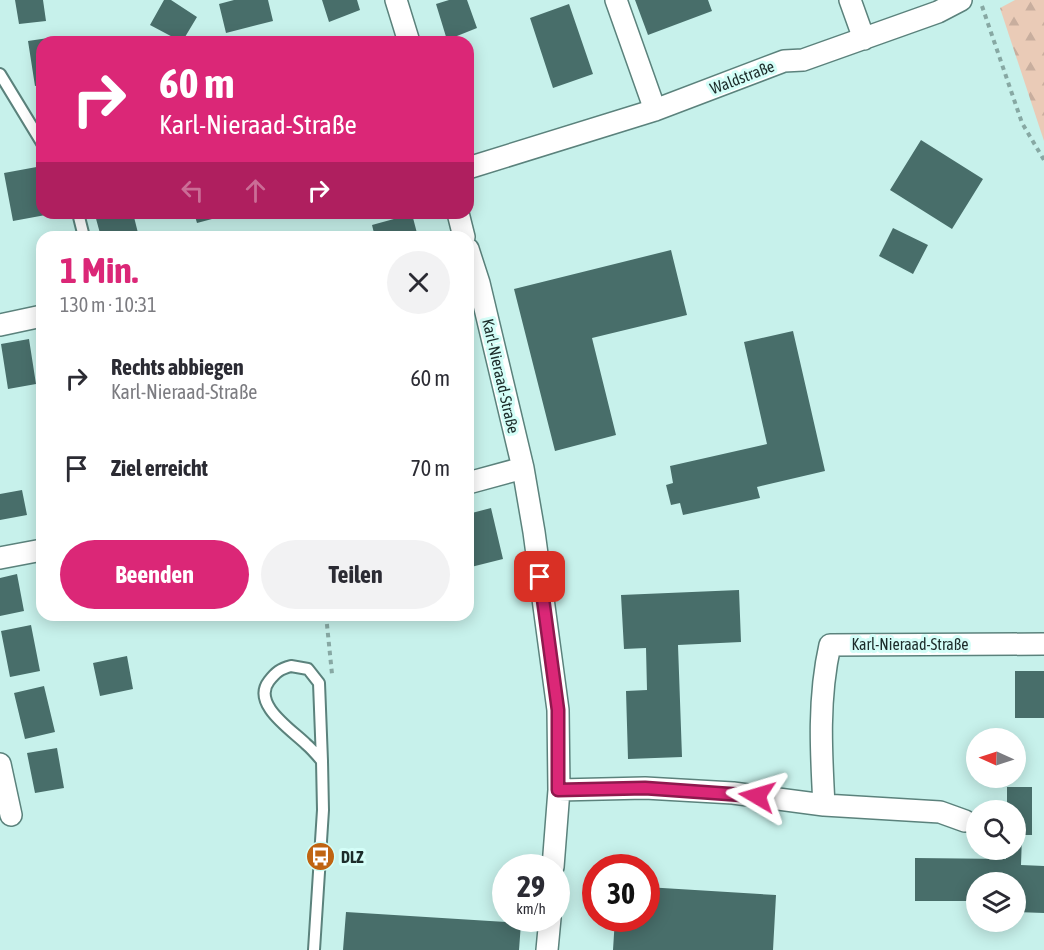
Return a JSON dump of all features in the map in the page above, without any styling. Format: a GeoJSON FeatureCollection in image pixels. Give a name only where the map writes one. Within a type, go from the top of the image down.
{"type":"FeatureCollection","features":[{"type":"Feature","properties":{"kind":"street"},"geometry":{"type":"LineString","coordinates":[[396,0],[407,36]]}},
{"type":"Feature","properties":{"kind":"street"},"geometry":{"type":"LineString","coordinates":[[616,0],[655,110]]}},
{"type":"Feature","properties":{"kind":"street"},"geometry":{"type":"LineString","coordinates":[[850,0],[864,39]]}},
{"type":"Feature","properties":{"kind":"street","name":"Waldstraße"},"geometry":{"type":"LineString","coordinates":[[474,166],[655,110],[784,61],[803,60],[939,12],[961,0]]}},
{"type":"Feature","properties":{"kind":"street","name":"Karl-Nieraad-Straße"},"geometry":{"type":"LineString","coordinates":[[474,289],[523,468],[534,532],[558,710],[558,790],[555,854]]}},
{"type":"Feature","properties":{"kind":"street"},"geometry":{"type":"LineString","coordinates":[[0,325],[36,317]]}},
{"type":"Feature","properties":{"kind":"street"},"geometry":{"type":"LineString","coordinates":[[474,481],[523,468]]}},
{"type":"Feature","properties":{"kind":"street"},"geometry":{"type":"LineString","coordinates":[[0,558],[36,551]]}},
{"type":"Feature","properties":{"kind":"street","name":"Karl-Nieraad-Straße"},"geometry":{"type":"LineString","coordinates":[[824,806],[820,742],[822,698],[830,645],[1044,644]]}},
{"type":"Feature","properties":{"kind":"street"},"geometry":{"type":"LineString","coordinates":[[0,764],[11,815]]}},
{"type":"Feature","properties":{"kind":"street"},"geometry":{"type":"LineString","coordinates":[[558,790],[645,788],[733,793],[824,806],[939,812],[965,821]]}},
{"type":"Feature","properties":{"kind":"street"},"geometry":{"type":"LineString","coordinates":[[548,950],[549,932]]}},
{"type":"Feature","properties":{"kind":"lane"},"geometry":{"type":"LineString","coordinates":[[0,74],[36,133]]}},
{"type":"Feature","properties":{"kind":"lane"},"geometry":{"type":"LineString","coordinates":[[314,950],[323,810],[322,761],[320,683],[308,669],[291,666],[276,670],[266,685],[266,701],[279,720],[306,743],[322,761]]}},
{"type":"Feature","properties":{"kind":"path"},"geometry":{"type":"LineString","coordinates":[[980,0],[1022,123],[1044,160]]}},
{"type":"Feature","properties":{"kind":"path"},"geometry":{"type":"LineString","coordinates":[[320,683],[332,677],[327,621]]}},
{"type":"Feature","properties":{"kind":"green space"},"geometry":{"type":"Polygon","coordinates":[[[1015,0],[1044,0],[1044,141],[1000,8],[1015,0]]]}},
{"type":"Feature","properties":{"kind":"building"},"geometry":{"type":"Polygon","coordinates":[[[15,0],[43,0],[46,21],[19,24],[15,0]]]}},
{"type":"Feature","properties":{"kind":"building"},"geometry":{"type":"Polygon","coordinates":[[[164,0],[171,0],[197,17],[186,36],[171,36],[150,25],[164,0]]]}},
{"type":"Feature","properties":{"kind":"building"},"geometry":{"type":"Polygon","coordinates":[[[234,0],[268,0],[273,21],[226,33],[219,4],[234,0]]]}},
{"type":"Feature","properties":{"kind":"building"},"geometry":{"type":"Polygon","coordinates":[[[322,0],[357,0],[360,10],[329,22],[322,0]]]}},
{"type":"Feature","properties":{"kind":"building"},"geometry":{"type":"Polygon","coordinates":[[[449,0],[467,0],[477,28],[457,36],[446,36],[436,4],[449,0]]]}},
{"type":"Feature","properties":{"kind":"building"},"geometry":{"type":"Polygon","coordinates":[[[635,0],[708,0],[712,11],[648,35],[635,0]]]}},
{"type":"Feature","properties":{"kind":"building"},"geometry":{"type":"Polygon","coordinates":[[[569,4],[593,74],[553,88],[530,18],[569,4]]]}},
{"type":"Feature","properties":{"kind":"building"},"geometry":{"type":"Polygon","coordinates":[[[36,40],[36,86],[35,86],[28,41],[36,40]]]}},
{"type":"Feature","properties":{"kind":"building"},"geometry":{"type":"Polygon","coordinates":[[[921,140],[983,179],[952,229],[890,190],[921,140]]]}},
{"type":"Feature","properties":{"kind":"building"},"geometry":{"type":"Polygon","coordinates":[[[36,167],[36,217],[13,221],[4,173],[36,167]]]}},
{"type":"Feature","properties":{"kind":"building"},"geometry":{"type":"Polygon","coordinates":[[[96,219],[134,219],[138,231],[99,231],[96,219]]]}},
{"type":"Feature","properties":{"kind":"building"},"geometry":{"type":"Polygon","coordinates":[[[196,219],[212,219],[197,223],[196,219]]]}},
{"type":"Feature","properties":{"kind":"building"},"geometry":{"type":"Polygon","coordinates":[[[394,219],[413,219],[416,231],[374,231],[372,225],[394,219]]]}},
{"type":"Feature","properties":{"kind":"building"},"geometry":{"type":"Polygon","coordinates":[[[893,228],[928,245],[913,274],[879,256],[893,228]]]}},
{"type":"Feature","properties":{"kind":"building"},"geometry":{"type":"Polygon","coordinates":[[[671,250],[687,315],[592,338],[616,435],[555,451],[514,289],[671,250]]]}},
{"type":"Feature","properties":{"kind":"building"},"geometry":{"type":"Polygon","coordinates":[[[793,331],[825,471],[757,487],[760,498],[683,515],[680,503],[671,505],[666,485],[673,483],[670,466],[767,444],[744,342],[793,331]]]}},
{"type":"Feature","properties":{"kind":"building"},"geometry":{"type":"Polygon","coordinates":[[[29,339],[36,384],[8,389],[1,344],[29,339]]]}},
{"type":"Feature","properties":{"kind":"building"},"geometry":{"type":"Polygon","coordinates":[[[22,490],[27,515],[0,520],[0,494],[22,490]]]}},
{"type":"Feature","properties":{"kind":"building"},"geometry":{"type":"Polygon","coordinates":[[[491,508],[503,559],[474,566],[474,512],[491,508]]]}},
{"type":"Feature","properties":{"kind":"building"},"geometry":{"type":"Polygon","coordinates":[[[17,574],[24,611],[0,616],[0,578],[17,574]]]}},
{"type":"Feature","properties":{"kind":"building"},"geometry":{"type":"Polygon","coordinates":[[[739,590],[741,642],[678,645],[682,757],[628,759],[626,691],[647,690],[646,648],[624,649],[621,595],[739,590]]]}},
{"type":"Feature","properties":{"kind":"building"},"geometry":{"type":"Polygon","coordinates":[[[31,625],[40,671],[10,677],[1,631],[31,625]]]}},
{"type":"Feature","properties":{"kind":"building"},"geometry":{"type":"Polygon","coordinates":[[[127,656],[133,689],[100,696],[93,663],[127,656]]]}},
{"type":"Feature","properties":{"kind":"building"},"geometry":{"type":"Polygon","coordinates":[[[1015,671],[1044,671],[1044,718],[1015,718],[1015,671]]]}},
{"type":"Feature","properties":{"kind":"building"},"geometry":{"type":"Polygon","coordinates":[[[44,686],[55,732],[25,739],[14,693],[44,686]]]}},
{"type":"Feature","properties":{"kind":"building"},"geometry":{"type":"Polygon","coordinates":[[[57,748],[64,788],[35,793],[27,753],[57,748]]]}},
{"type":"Feature","properties":{"kind":"building"},"geometry":{"type":"Polygon","coordinates":[[[1032,787],[1032,835],[1026,835],[1026,800],[1007,800],[1007,788],[1032,787]]]}},
{"type":"Feature","properties":{"kind":"building"},"geometry":{"type":"Polygon","coordinates":[[[915,858],[1021,860],[1021,865],[1044,866],[1044,913],[1026,912],[1026,872],[966,872],[966,901],[915,901],[915,858]]]}},
{"type":"Feature","properties":{"kind":"building"},"geometry":{"type":"Polygon","coordinates":[[[660,888],[776,895],[773,950],[613,950],[614,932],[660,932],[660,888]]]}},
{"type":"Feature","properties":{"kind":"building"},"geometry":{"type":"Polygon","coordinates":[[[346,912],[492,921],[492,932],[520,932],[519,950],[343,950],[346,912]]]}},
{"type":"Feature","properties":{"kind":"place","name":"DLZ"},"geometry":{"type":"Point","coordinates":[320,857]}},
{"type":"Feature","properties":{"kind":"route"},"geometry":{"type":"LineString","coordinates":[[540,577],[558,710],[558,790],[645,788],[757,796]]}}]}
